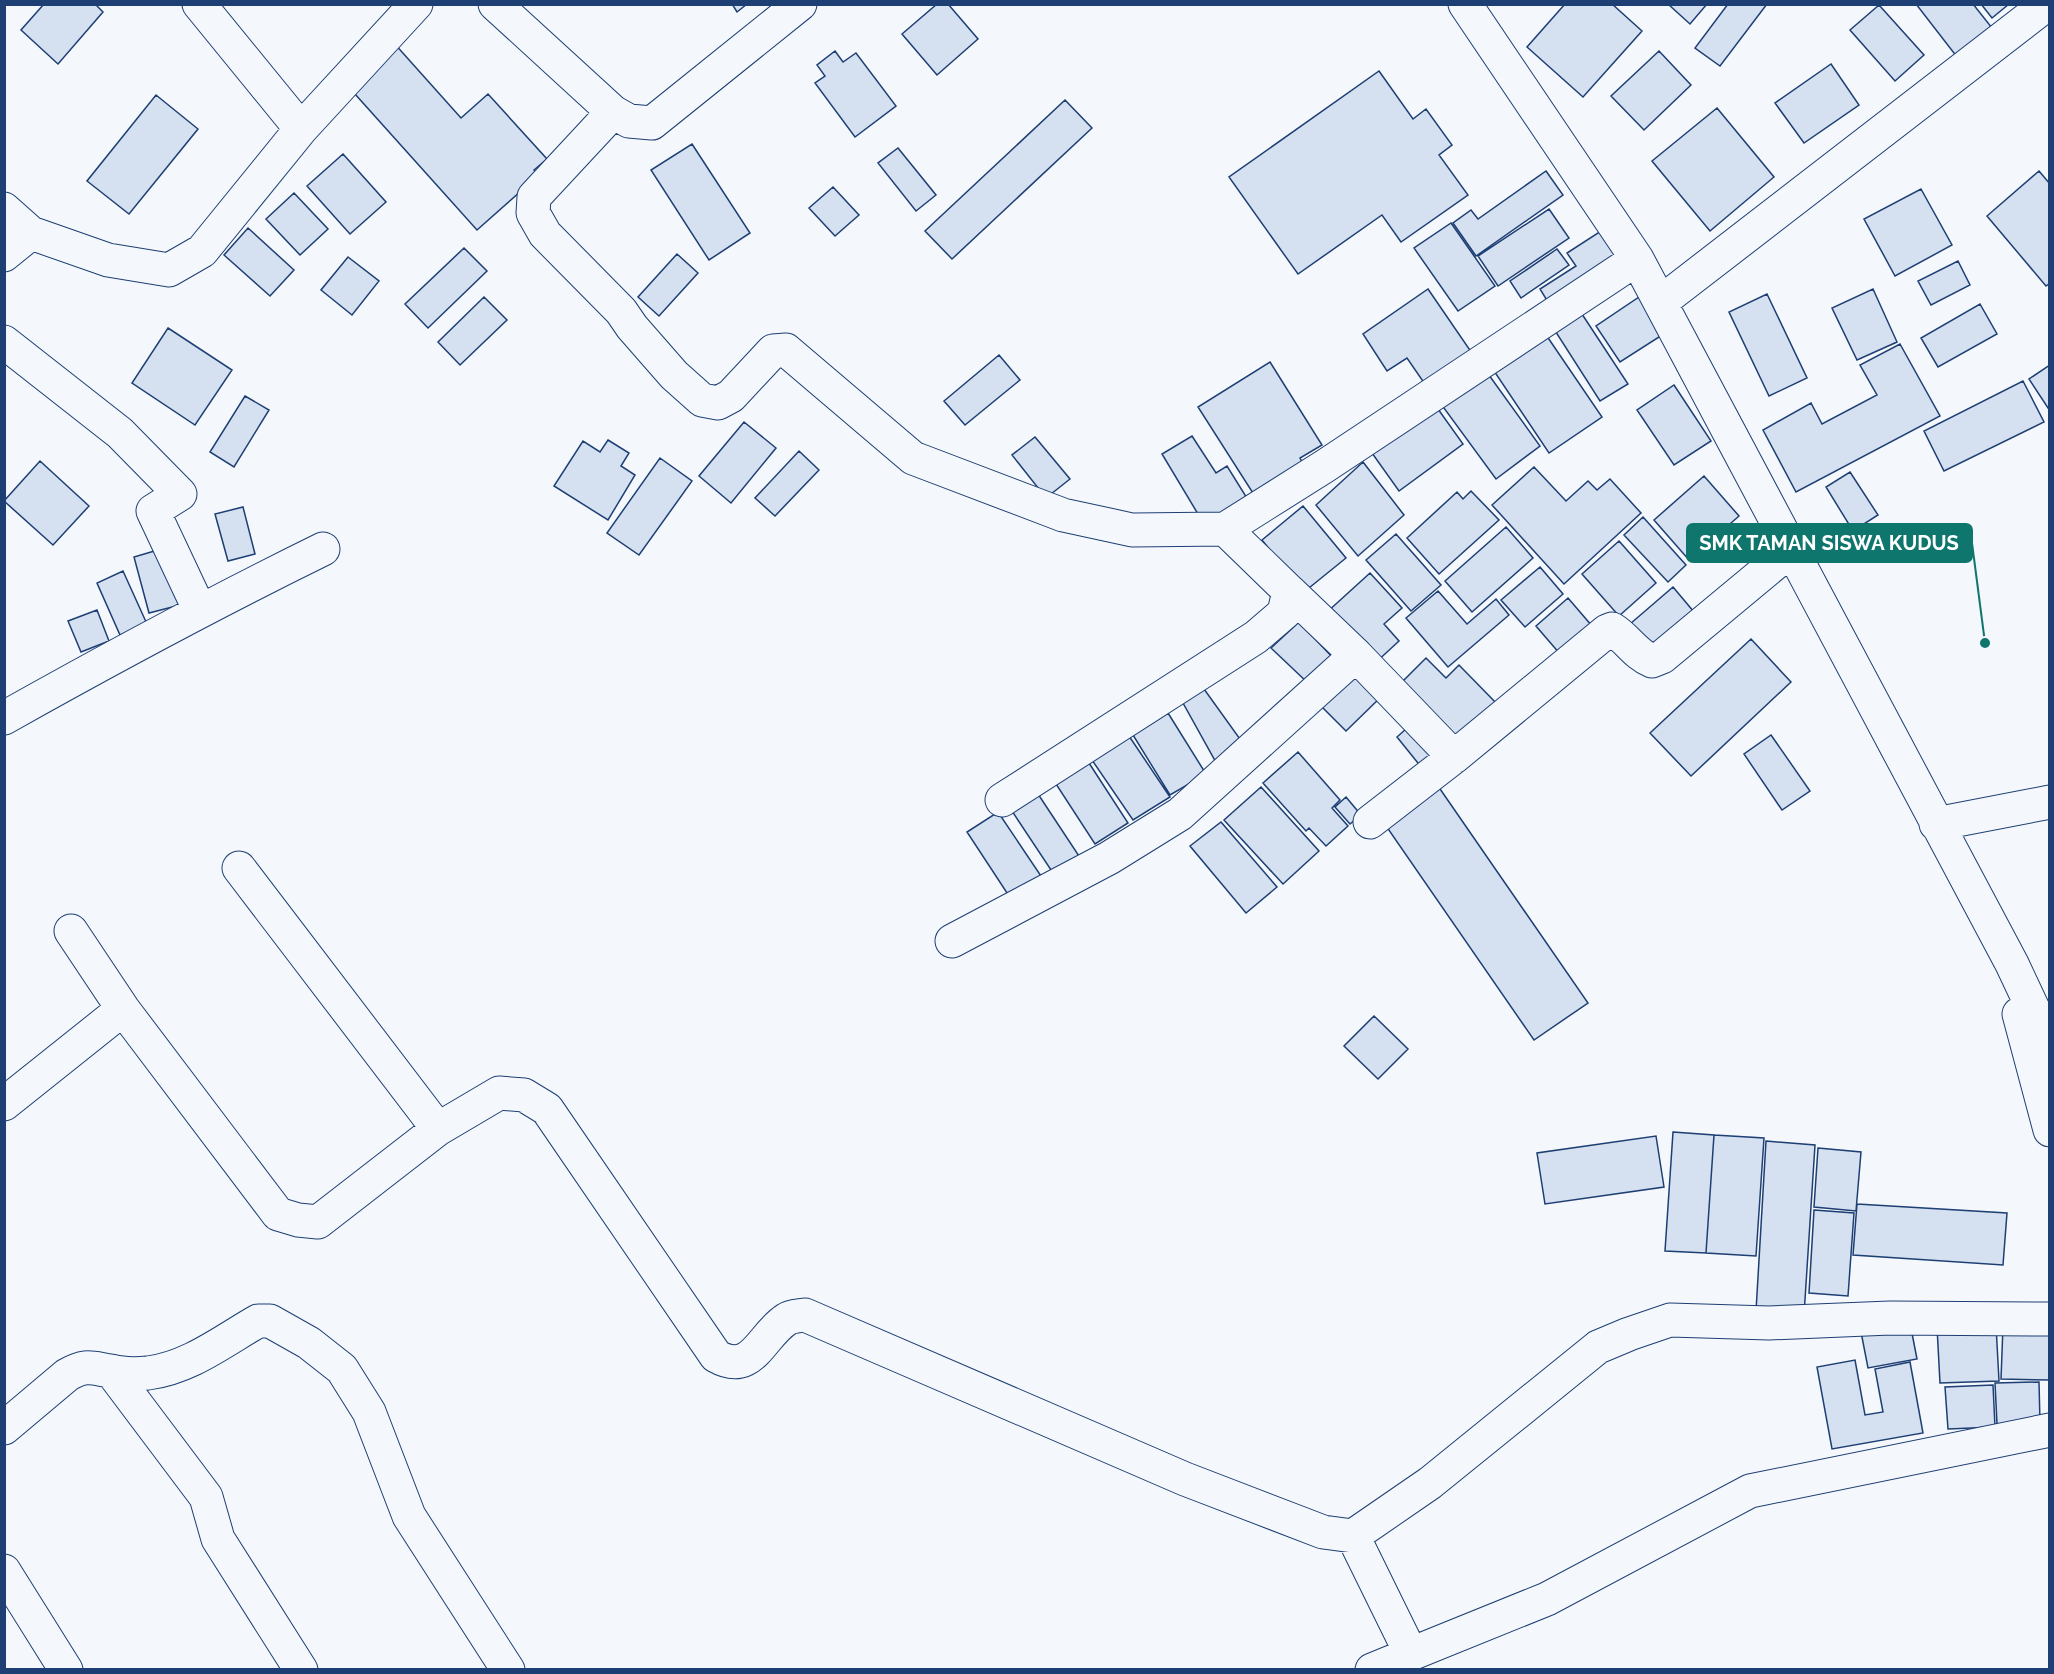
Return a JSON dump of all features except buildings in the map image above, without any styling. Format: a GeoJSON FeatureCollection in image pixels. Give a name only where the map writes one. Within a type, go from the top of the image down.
{"type":"FeatureCollection","features":[{"type":"Feature","properties":{"kind":"street"},"geometry":{"type":"LineString","coordinates":[[199,4],[301,129]]}},
{"type":"Feature","properties":{"kind":"street"},"geometry":{"type":"LineString","coordinates":[[4,209],[31,233],[108,260],[169,270],[202,251],[301,129],[416,4]]}},
{"type":"Feature","properties":{"kind":"street"},"geometry":{"type":"LineString","coordinates":[[495,4],[613,112],[628,121],[652,123],[800,4]]}},
{"type":"Feature","properties":{"kind":"street"},"geometry":{"type":"LineString","coordinates":[[1465,4],[1637,259],[2012,964],[2049,1045]]}},
{"type":"Feature","properties":{"kind":"street"},"geometry":{"type":"LineString","coordinates":[[1661,302],[2047,4]]}},
{"type":"Feature","properties":{"kind":"street"},"geometry":{"type":"LineString","coordinates":[[613,112],[534,197],[533,213],[545,234],[609,298],[674,375],[702,400],[718,403],[731,396],[773,351],[786,350],[913,458],[1063,515],[1132,531],[1225,529],[1325,466],[1637,259]]}},
{"type":"Feature","properties":{"kind":"street"},"geometry":{"type":"LineString","coordinates":[[4,255],[31,233]]}},
{"type":"Feature","properties":{"kind":"street"},"geometry":{"type":"LineString","coordinates":[[4,342],[120,433],[180,494],[153,511],[200,611]]}},
{"type":"Feature","properties":{"kind":"street"},"geometry":{"type":"LineString","coordinates":[[1225,529],[1356,654],[1454,757]]}},
{"type":"Feature","properties":{"kind":"street"},"geometry":{"type":"LineString","coordinates":[[4,718],[119,653],[323,549]]}},
{"type":"Feature","properties":{"kind":"street"},"geometry":{"type":"LineString","coordinates":[[1370,822],[1454,757],[1607,631],[1612,629],[1620,634],[1645,658],[1652,661],[1662,657],[1791,549]]}},
{"type":"Feature","properties":{"kind":"street"},"geometry":{"type":"LineString","coordinates":[[1002,800],[1256,637],[1284,613],[1288,591]]}},
{"type":"Feature","properties":{"kind":"street"},"geometry":{"type":"LineString","coordinates":[[952,941],[1108,858],[1180,814],[1356,654]]}},
{"type":"Feature","properties":{"kind":"street"},"geometry":{"type":"LineString","coordinates":[[1936,824],[2049,801]]}},
{"type":"Feature","properties":{"kind":"street"},"geometry":{"type":"LineString","coordinates":[[239,868],[438,1129]]}},
{"type":"Feature","properties":{"kind":"street"},"geometry":{"type":"LineString","coordinates":[[71,932],[123,1010],[278,1214],[298,1220],[318,1222],[438,1129],[499,1094],[524,1095],[547,1109],[716,1356],[728,1362],[745,1361],[788,1318],[805,1315],[1185,1479],[1323,1532],[1353,1536],[1430,1483],[1598,1347],[1670,1320],[1769,1323],[1890,1318],[2049,1319]]}},
{"type":"Feature","properties":{"kind":"street"},"geometry":{"type":"LineString","coordinates":[[2012,964],[2020,1022],[2049,1130]]}},
{"type":"Feature","properties":{"kind":"street"},"geometry":{"type":"LineString","coordinates":[[4,1104],[123,1010]]}},
{"type":"Feature","properties":{"kind":"street"},"geometry":{"type":"LineString","coordinates":[[4,1428],[77,1369],[91,1366],[112,1372],[147,1373],[180,1366],[258,1322],[270,1321],[309,1343],[342,1369],[369,1412],[409,1516],[508,1670]]}},
{"type":"Feature","properties":{"kind":"street"},"geometry":{"type":"LineString","coordinates":[[112,1372],[206,1497],[218,1539],[301,1670]]}},
{"type":"Feature","properties":{"kind":"street"},"geometry":{"type":"LineString","coordinates":[[1372,1670],[1547,1599],[1750,1491],[2049,1430]]}},
{"type":"Feature","properties":{"kind":"street"},"geometry":{"type":"LineString","coordinates":[[1353,1536],[1411,1654]]}},
{"type":"Feature","properties":{"kind":"street"},"geometry":{"type":"LineString","coordinates":[[4,1571],[66,1670]]}},
{"type":"Feature","properties":{"kind":"place","name":"SMK TAMAN SISWA KUDUS"},"geometry":{"type":"Point","coordinates":[1985,643]}}]}
